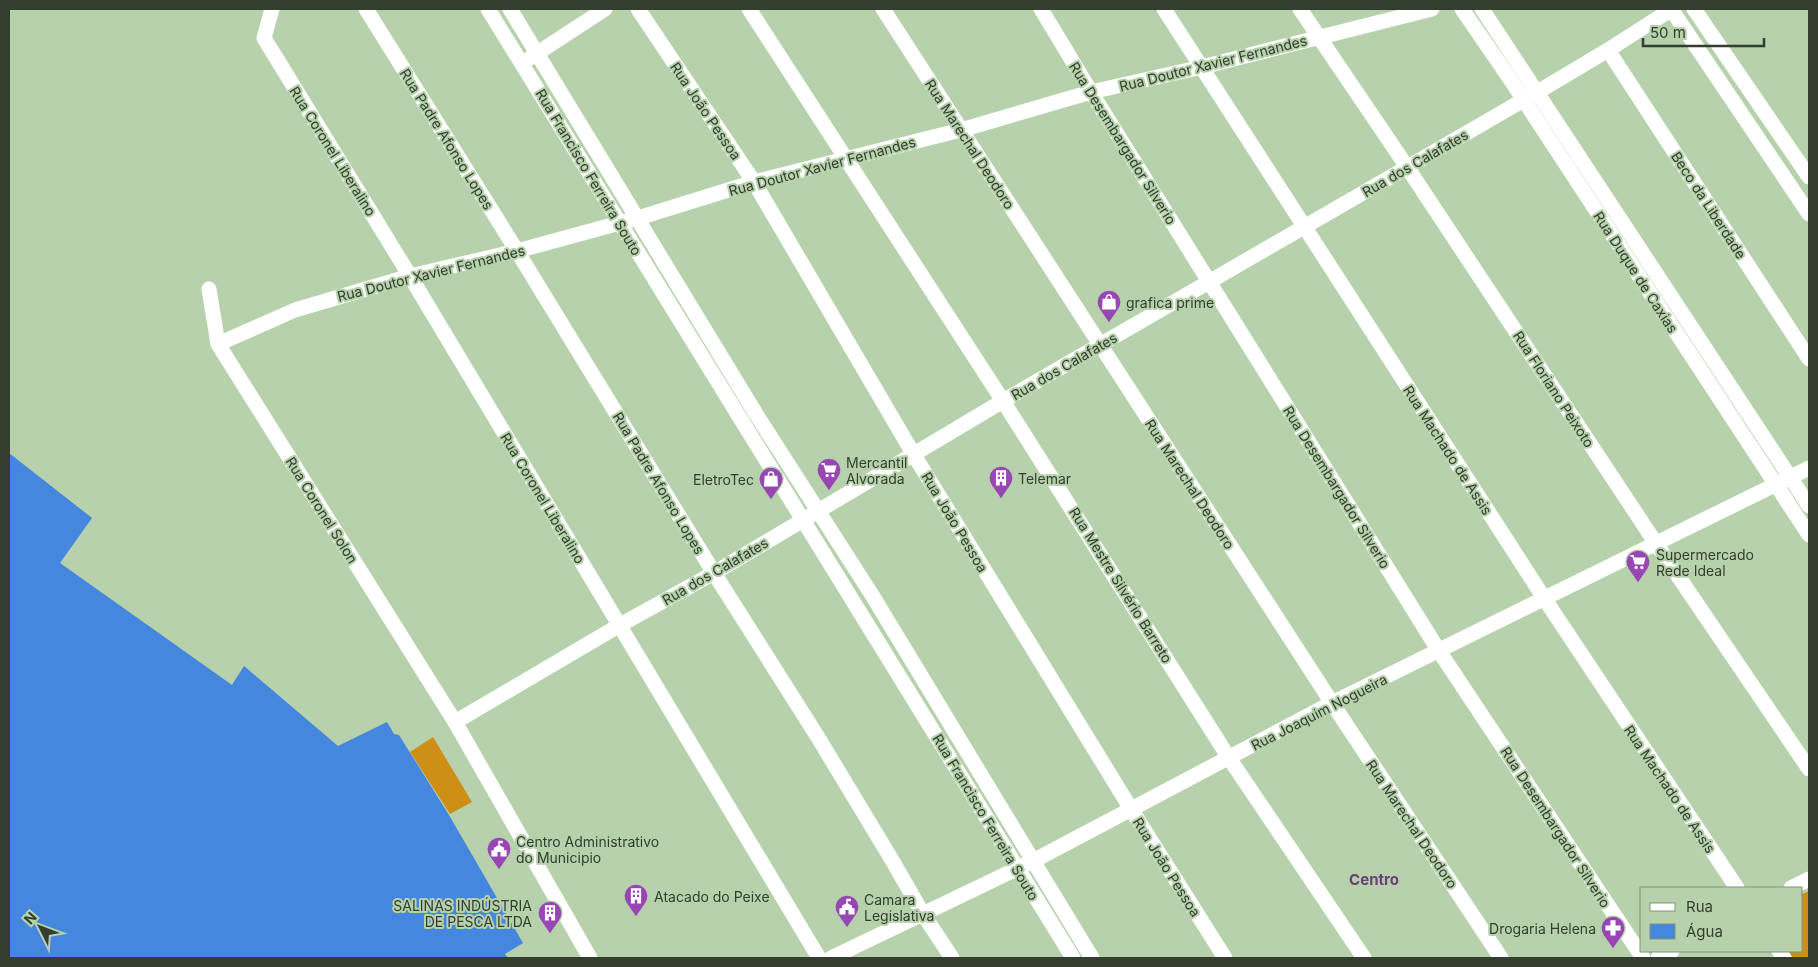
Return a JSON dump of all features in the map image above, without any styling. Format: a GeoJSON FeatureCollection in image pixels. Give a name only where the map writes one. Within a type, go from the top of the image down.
{"type":"FeatureCollection","features":[{"type":"Feature","properties":{"kind":"street","name":"Rua Coronel Liberalino"},"geometry":{"type":"LineString","coordinates":[[272,9],[264,38],[410,276],[819,958]]}},
{"type":"Feature","properties":{"kind":"street","name":"Rua Padre Afonso Lopes"},"geometry":{"type":"LineString","coordinates":[[366,9],[714,573],[814,731],[892,860],[922,914],[952,958]]}},
{"type":"Feature","properties":{"kind":"street","name":"Rua Francisco Ferreira Souto"},"geometry":{"type":"LineString","coordinates":[[488,9],[689,335],[819,511],[1033,861],[1082,956]]}},
{"type":"Feature","properties":{"kind":"street","name":"Rua Francisco Ferreira Souto"},"geometry":{"type":"LineString","coordinates":[[510,9],[703,326],[803,520],[1017,868],[1082,956]]}},
{"type":"Feature","properties":{"kind":"street"},"geometry":{"type":"LineString","coordinates":[[522,62],[538,54],[605,9]]}},
{"type":"Feature","properties":{"kind":"street","name":"Rua João Pessoa"},"geometry":{"type":"LineString","coordinates":[[638,9],[754,182],[914,455],[1131,809],[1225,958]]}},
{"type":"Feature","properties":{"kind":"street","name":"Rua Mestre Silvério Barreto"},"geometry":{"type":"LineString","coordinates":[[749,9],[847,158],[1230,758],[1364,958]]}},
{"type":"Feature","properties":{"kind":"street","name":"Rua Marechal Deodoro"},"geometry":{"type":"LineString","coordinates":[[883,9],[1332,703],[1501,958]]}},
{"type":"Feature","properties":{"kind":"street","name":"Rua Desembargador Silverio"},"geometry":{"type":"LineString","coordinates":[[1041,9],[1440,651],[1643,958]]}},
{"type":"Feature","properties":{"kind":"street","name":"Rua Machado de Assis"},"geometry":{"type":"LineString","coordinates":[[1164,9],[1544,598],[1735,887]]}},
{"type":"Feature","properties":{"kind":"street","name":"Rua Floriano Peixoto"},"geometry":{"type":"LineString","coordinates":[[1300,9],[1655,542],[1809,769]]}},
{"type":"Feature","properties":{"kind":"street","name":"Rua Doutor Xavier Fernandes"},"geometry":{"type":"LineString","coordinates":[[218,344],[295,310],[410,276],[517,251],[638,218],[754,182],[961,130],[1091,92],[1202,67],[1432,9]]}},
{"type":"Feature","properties":{"kind":"street","name":"Rua Duque de Caxias"},"geometry":{"type":"LineString","coordinates":[[1462,9],[1809,535]]}},
{"type":"Feature","properties":{"kind":"street","name":"Rua Duque de Caxias"},"geometry":{"type":"LineString","coordinates":[[1482,9],[1809,506]]}},
{"type":"Feature","properties":{"kind":"street"},"geometry":{"type":"LineString","coordinates":[[1672,9],[1809,214]]}},
{"type":"Feature","properties":{"kind":"street","name":"Rua dos Calafates"},"geometry":{"type":"LineString","coordinates":[[455,722],[620,625],[714,573],[1003,401],[1537,92],[1672,9]]}},
{"type":"Feature","properties":{"kind":"street"},"geometry":{"type":"LineString","coordinates":[[1694,9],[1809,177]]}},
{"type":"Feature","properties":{"kind":"street","name":"Beco da Liberdade"},"geometry":{"type":"LineString","coordinates":[[1608,50],[1809,359]]}},
{"type":"Feature","properties":{"kind":"street","name":"Rua Coronel Solon"},"geometry":{"type":"LineString","coordinates":[[209,289],[218,344],[455,722],[590,958]]}},
{"type":"Feature","properties":{"kind":"street"},"geometry":{"type":"LineString","coordinates":[[689,335],[703,326]]}},
{"type":"Feature","properties":{"kind":"street","name":"Rua Joaquim Nogueira"},"geometry":{"type":"LineString","coordinates":[[831,958],[1033,861],[1332,703],[1440,651],[1655,542],[1809,468]]}},
{"type":"Feature","properties":{"kind":"street"},"geometry":{"type":"LineString","coordinates":[[900,675],[916,667]]}},
{"type":"Feature","properties":{"kind":"street"},"geometry":{"type":"LineString","coordinates":[[1793,887],[1809,879]]}},
{"type":"Feature","properties":{"kind":"street"},"geometry":{"type":"LineString","coordinates":[[1658,958],[1670,952]]}},
{"type":"Feature","properties":{"kind":"shaded area"},"geometry":{"type":"Polygon","coordinates":[[[433,737],[472,802],[450,814],[410,752],[433,737]]]}},
{"type":"Feature","properties":{"kind":"shaded area"},"geometry":{"type":"Polygon","coordinates":[[[1809,891],[1809,958],[1793,958],[1789,952],[1803,952],[1803,894],[1809,891]]]}},
{"type":"Feature","properties":{"kind":"water"},"geometry":{"type":"Polygon","coordinates":[[[9,453],[92,518],[60,563],[232,685],[244,666],[338,746],[387,722],[394,734],[399,735],[449,815],[523,943],[505,954],[508,958],[9,958],[9,453]]]}},
{"type":"Feature","properties":{"kind":"place","name":"grafica prime"},"geometry":{"type":"Point","coordinates":[1109,323]}},
{"type":"Feature","properties":{"kind":"place","name":"Mercantil Alvorada"},"geometry":{"type":"Point","coordinates":[829,491]}},
{"type":"Feature","properties":{"kind":"place","name":"Telemar"},"geometry":{"type":"Point","coordinates":[1001,499]}},
{"type":"Feature","properties":{"kind":"place","name":"EletroTec"},"geometry":{"type":"Point","coordinates":[771,500]}},
{"type":"Feature","properties":{"kind":"place","name":"Supermercado Rede Ideal"},"geometry":{"type":"Point","coordinates":[1638,583]}},
{"type":"Feature","properties":{"kind":"place","name":"Centro Administrativo do Municipio"},"geometry":{"type":"Point","coordinates":[499,870]}},
{"type":"Feature","properties":{"kind":"place","name":"Atacado do Peixe"},"geometry":{"type":"Point","coordinates":[636,917]}},
{"type":"Feature","properties":{"kind":"place","name":"Camara Legislativa"},"geometry":{"type":"Point","coordinates":[847,928]}},
{"type":"Feature","properties":{"kind":"place","name":"SALINAS INDÚSTRIA DE PESCA LTDA"},"geometry":{"type":"Point","coordinates":[550,934]}},
{"type":"Feature","properties":{"kind":"place","name":"Drogaria Helena"},"geometry":{"type":"Point","coordinates":[1613,949]}},
{"type":"Feature","properties":{"kind":"district","name":"Centro"},"geometry":{"type":"Point","coordinates":[1374,879]}}]}
